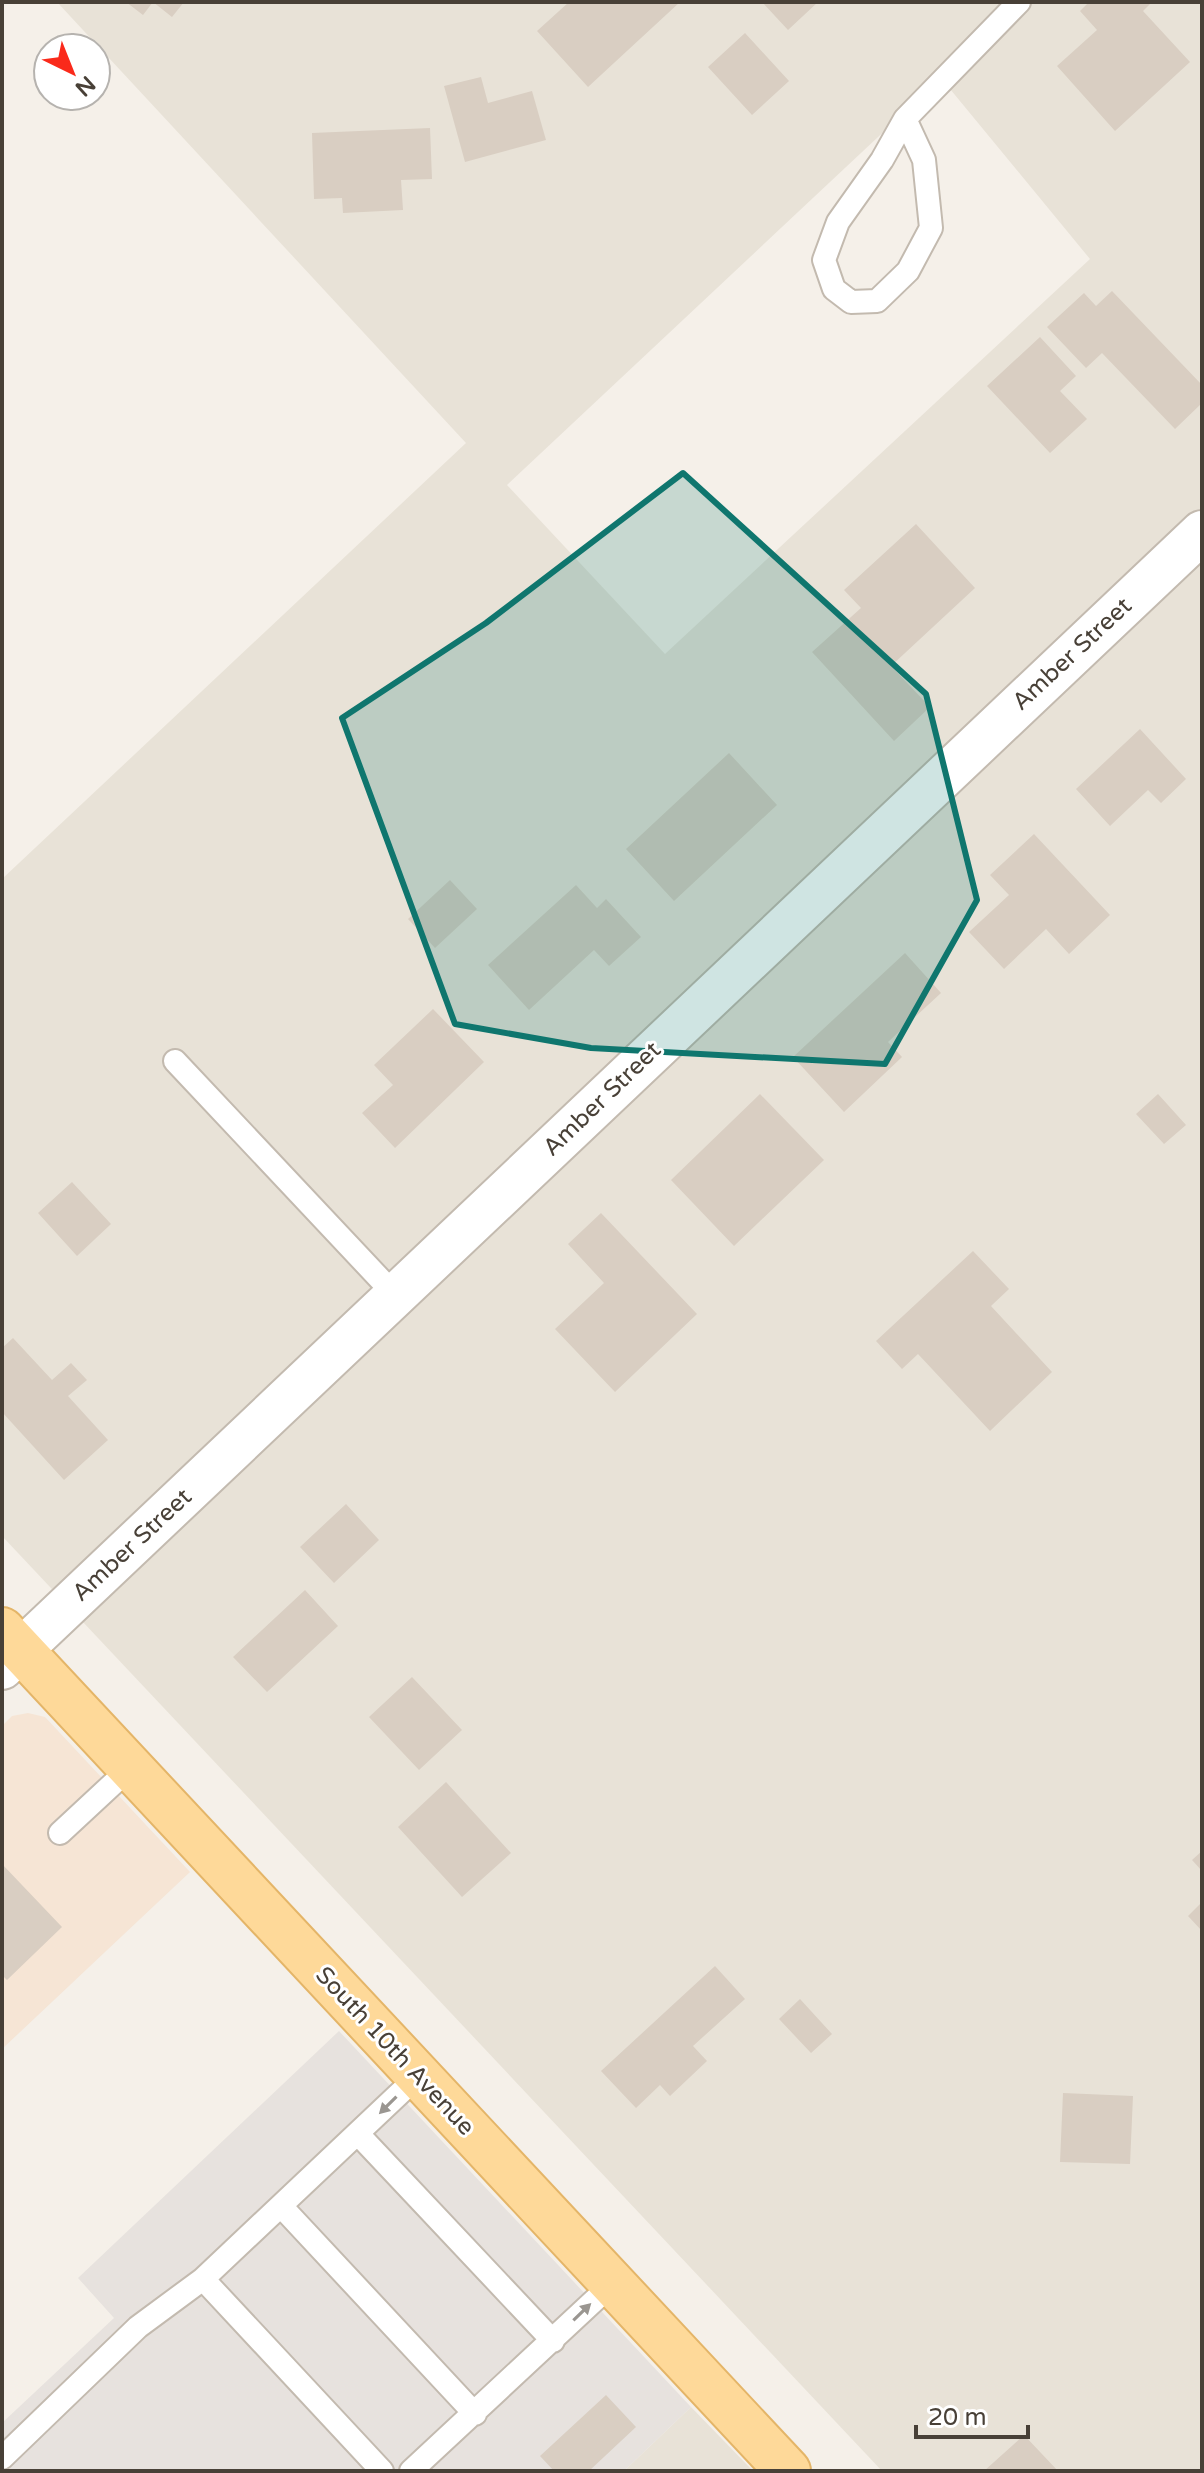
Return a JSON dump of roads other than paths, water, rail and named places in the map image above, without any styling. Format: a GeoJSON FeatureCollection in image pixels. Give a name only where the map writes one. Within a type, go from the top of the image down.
{"type":"FeatureCollection","features":[{"type":"Feature","properties":{"kind":"main road","name":"South 10th Avenue"},"geometry":{"type":"LineString","coordinates":[[8,1649],[130,1768],[788,2471]]}},
{"type":"Feature","properties":{"kind":"street","name":"Amber Street"},"geometry":{"type":"LineString","coordinates":[[8,1649],[396,1296],[1202,532]]}},
{"type":"Feature","properties":{"kind":"lane"},"geometry":{"type":"LineString","coordinates":[[905,119],[924,160],[931,228],[908,271],[877,301],[851,302],[834,289],[824,260],[838,222],[882,160],[905,119],[1019,2]]}},
{"type":"Feature","properties":{"kind":"lane"},"geometry":{"type":"LineString","coordinates":[[175,1061],[396,1296]]}},
{"type":"Feature","properties":{"kind":"lane"},"geometry":{"type":"LineString","coordinates":[[60,1833],[130,1768]]}},
{"type":"Feature","properties":{"kind":"lane"},"geometry":{"type":"LineString","coordinates":[[2,2458],[138,2327],[203,2279],[418,2076]]}},
{"type":"Feature","properties":{"kind":"lane"},"geometry":{"type":"LineString","coordinates":[[359,2135],[553,2341]]}},
{"type":"Feature","properties":{"kind":"lane"},"geometry":{"type":"LineString","coordinates":[[281,2206],[475,2414]]}},
{"type":"Feature","properties":{"kind":"lane"},"geometry":{"type":"LineString","coordinates":[[203,2279],[382,2471]]}},
{"type":"Feature","properties":{"kind":"lane"},"geometry":{"type":"LineString","coordinates":[[411,2471],[612,2284]]}}]}
